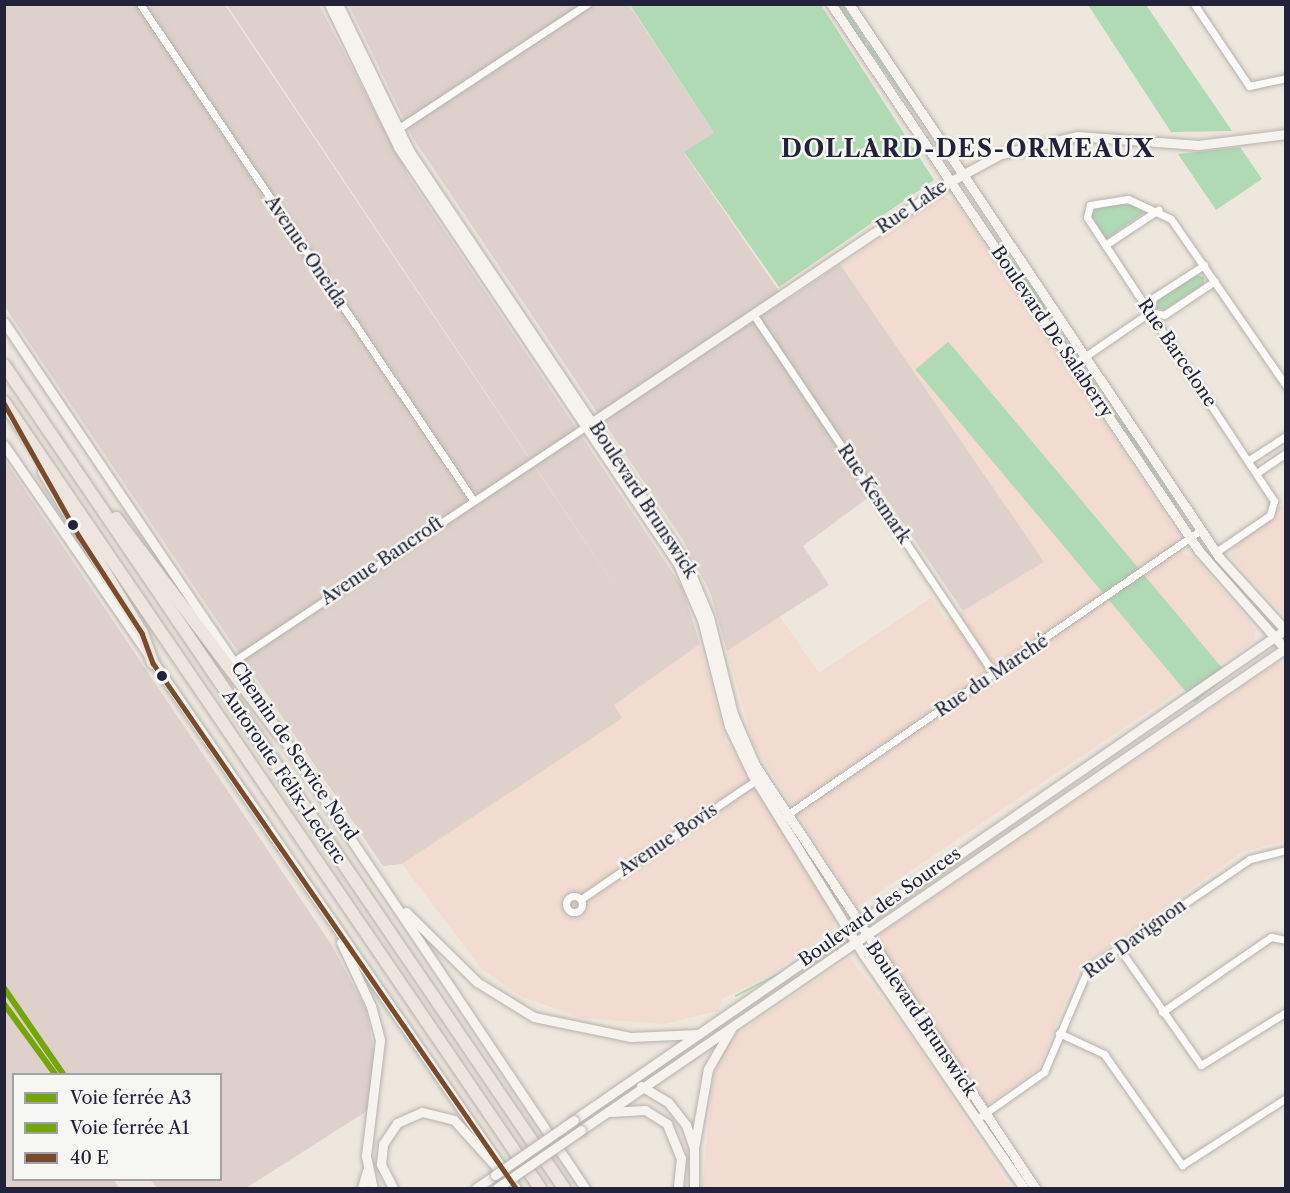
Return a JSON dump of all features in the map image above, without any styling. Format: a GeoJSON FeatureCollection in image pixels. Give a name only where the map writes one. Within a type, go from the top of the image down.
{"type":"FeatureCollection","features":[{"type":"Feature","properties":{"kind":"highway","name":"Autoroute Félix-Leclerc"},"geometry":{"type":"LineString","coordinates":[[4,365],[564,1188]]}},
{"type":"Feature","properties":{"kind":"highway","name":"Autoroute Félix-Leclerc"},"geometry":{"type":"LineString","coordinates":[[6,404],[540,1188]]}},
{"type":"Feature","properties":{"kind":"highway"},"geometry":{"type":"LineString","coordinates":[[6,404],[79,536],[142,633],[153,663]]}},
{"type":"Feature","properties":{"kind":"highway"},"geometry":{"type":"LineString","coordinates":[[70,462],[153,562],[234,680],[281,736]]}},
{"type":"Feature","properties":{"kind":"main road","name":"Boulevard Brunswick"},"geometry":{"type":"LineString","coordinates":[[329,4],[395,131],[589,424],[691,572],[709,617],[737,726],[784,816],[852,926],[856,942],[1035,1188]]}},
{"type":"Feature","properties":{"kind":"main road","name":"Boulevard Brunswick"},"geometry":{"type":"LineString","coordinates":[[338,4],[395,131]]}},
{"type":"Feature","properties":{"kind":"main road","name":"Boulevard De Salaberry"},"geometry":{"type":"LineString","coordinates":[[831,4],[1190,538],[1285,649]]}},
{"type":"Feature","properties":{"kind":"main road","name":"Boulevard De Salaberry"},"geometry":{"type":"LineString","coordinates":[[849,4],[1216,552],[1285,630]]}},
{"type":"Feature","properties":{"kind":"main road","name":"Rue Lake"},"geometry":{"type":"LineString","coordinates":[[589,424],[951,181],[1015,148],[1070,136],[1198,145],[1286,134]]}},
{"type":"Feature","properties":{"kind":"main road","name":"Chemin de Service Nord"},"geometry":{"type":"LineString","coordinates":[[4,322],[585,1186]]}},
{"type":"Feature","properties":{"kind":"main road","name":"Boulevard Brunswick"},"geometry":{"type":"LineString","coordinates":[[589,424],[686,580],[729,726],[756,780],[784,816]]}},
{"type":"Feature","properties":{"kind":"main road"},"geometry":{"type":"LineString","coordinates":[[4,445],[336,932],[364,964],[514,1186]]}},
{"type":"Feature","properties":{"kind":"main road","name":"Boulevard des Sources"},"geometry":{"type":"LineString","coordinates":[[478,1187],[852,926],[1285,630]]}},
{"type":"Feature","properties":{"kind":"main road","name":"Boulevard des Sources"},"geometry":{"type":"LineString","coordinates":[[497,1188],[1285,649]]}},
{"type":"Feature","properties":{"kind":"main road"},"geometry":{"type":"LineString","coordinates":[[392,897],[477,982],[525,1013],[631,1037],[700,1034]]}},
{"type":"Feature","properties":{"kind":"main road","name":"Boulevard Brunswick"},"geometry":{"type":"LineString","coordinates":[[852,926],[864,936],[982,1117],[1024,1188]]}},
{"type":"Feature","properties":{"kind":"main road"},"geometry":{"type":"LineString","coordinates":[[336,932],[371,1006],[380,1040],[367,1171],[362,1188]]}},
{"type":"Feature","properties":{"kind":"main road"},"geometry":{"type":"LineString","coordinates":[[694,1188],[694,1148],[708,1069],[731,1028]]}},
{"type":"Feature","properties":{"kind":"main road"},"geometry":{"type":"LineString","coordinates":[[630,1082],[643,1087],[678,1113],[694,1148]]}},
{"type":"Feature","properties":{"kind":"main road"},"geometry":{"type":"LineString","coordinates":[[606,1113],[645,1110],[667,1124],[681,1158],[678,1188]]}},
{"type":"Feature","properties":{"kind":"main road"},"geometry":{"type":"LineString","coordinates":[[393,1188],[381,1164],[385,1138],[403,1119],[428,1112],[459,1125],[514,1186]]}},
{"type":"Feature","properties":{"kind":"main road"},"geometry":{"type":"LineString","coordinates":[[367,1171],[373,1188]]}},
{"type":"Feature","properties":{"kind":"street","name":"Avenue Oneida"},"geometry":{"type":"LineString","coordinates":[[140,4],[473,500]]}},
{"type":"Feature","properties":{"kind":"street"},"geometry":{"type":"LineString","coordinates":[[395,131],[587,4]]}},
{"type":"Feature","properties":{"kind":"street"},"geometry":{"type":"LineString","coordinates":[[1194,4],[1249,86],[1286,78]]}},
{"type":"Feature","properties":{"kind":"street","name":"Rue Barcelone"},"geometry":{"type":"LineString","coordinates":[[1216,552],[1273,511],[1274,501],[1258,472],[1087,217],[1090,205],[1128,199],[1158,210],[1179,228],[1286,386]]}},
{"type":"Feature","properties":{"kind":"street"},"geometry":{"type":"LineString","coordinates":[[1105,245],[1158,210]]}},
{"type":"Feature","properties":{"kind":"street"},"geometry":{"type":"LineString","coordinates":[[1074,364],[1150,312],[1153,298],[1204,265]]}},
{"type":"Feature","properties":{"kind":"street"},"geometry":{"type":"LineString","coordinates":[[1150,312],[1164,315],[1215,281]]}},
{"type":"Feature","properties":{"kind":"street","name":"Rue Kesmark"},"geometry":{"type":"LineString","coordinates":[[753,314],[994,674]]}},
{"type":"Feature","properties":{"kind":"street","name":"Avenue Bancroft"},"geometry":{"type":"LineString","coordinates":[[234,661],[589,424]]}},
{"type":"Feature","properties":{"kind":"street"},"geometry":{"type":"LineString","coordinates":[[1249,460],[1286,436]]}},
{"type":"Feature","properties":{"kind":"street"},"geometry":{"type":"LineString","coordinates":[[1258,472],[1286,453]]}},
{"type":"Feature","properties":{"kind":"street","name":"Rue du Marché"},"geometry":{"type":"LineString","coordinates":[[784,816],[1201,530]]}},
{"type":"Feature","properties":{"kind":"street","name":"Avenue Bovis"},"geometry":{"type":"LineString","coordinates":[[581,899],[756,780]]}},
{"type":"Feature","properties":{"kind":"street","name":"Rue Davignon"},"geometry":{"type":"LineString","coordinates":[[982,1117],[1042,1074],[1082,975],[1250,859],[1286,850]]}},
{"type":"Feature","properties":{"kind":"street"},"geometry":{"type":"LineString","coordinates":[[1162,1012],[1271,937],[1286,940]]}},
{"type":"Feature","properties":{"kind":"street"},"geometry":{"type":"LineString","coordinates":[[1119,948],[1162,1012],[1204,1065],[1286,1012]]}},
{"type":"Feature","properties":{"kind":"street"},"geometry":{"type":"LineString","coordinates":[[1059,1033],[1104,1054],[1182,1165],[1286,1098]]}},
{"type":"Feature","properties":{"kind":"shaded area"},"geometry":{"type":"Polygon","coordinates":[[[4,5],[225,5],[643,628],[227,5],[319,5],[410,179],[682,587],[700,644],[614,705],[622,718],[402,864],[383,866],[5,307],[4,5]]]}},
{"type":"Feature","properties":{"kind":"shaded area"},"geometry":{"type":"Polygon","coordinates":[[[349,5],[629,5],[714,133],[684,153],[786,301],[840,264],[1044,562],[963,611],[880,489],[803,546],[829,585],[727,651],[710,592],[683,540],[413,138],[349,5]]]}},
{"type":"Feature","properties":{"kind":"shaded area"},"geometry":{"type":"Polygon","coordinates":[[[943,196],[955,202],[1179,535],[1176,543],[1184,555],[1194,557],[1256,630],[1255,640],[857,907],[754,745],[727,651],[780,617],[819,673],[931,598],[946,621],[1044,562],[841,265],[943,196]]]}},
{"type":"Feature","properties":{"kind":"shaded area"},"geometry":{"type":"Polygon","coordinates":[[[4,459],[331,944],[366,1009],[375,1056],[367,1111],[246,1188],[157,1188],[151,1181],[222,1181],[222,1073],[12,1073],[12,1181],[115,1181],[119,1188],[5,1188],[4,459]]]}},
{"type":"Feature","properties":{"kind":"shaded area"},"geometry":{"type":"Polygon","coordinates":[[[1285,503],[1285,616],[1231,556],[1234,547],[1285,503]]]}},
{"type":"Feature","properties":{"kind":"shaded area"},"geometry":{"type":"Polygon","coordinates":[[[700,644],[726,741],[812,878],[835,919],[833,929],[765,978],[722,999],[718,1011],[664,1024],[581,1018],[520,996],[482,969],[402,864],[621,718],[614,705],[700,644]]]}},
{"type":"Feature","properties":{"kind":"shaded area"},"geometry":{"type":"Polygon","coordinates":[[[1278,663],[1286,664],[1285,841],[1242,852],[1079,968],[1038,1069],[987,1105],[877,939],[880,934],[1278,663]]]}},
{"type":"Feature","properties":{"kind":"shaded area"},"geometry":{"type":"Polygon","coordinates":[[[850,958],[912,1038],[1011,1188],[702,1188],[713,1076],[722,1052],[737,1034],[850,958]]]}},
{"type":"Feature","properties":{"kind":"green space"},"geometry":{"type":"Polygon","coordinates":[[[630,5],[821,5],[934,180],[779,287],[684,152],[714,133],[630,5]]]}},
{"type":"Feature","properties":{"kind":"green space"},"geometry":{"type":"Polygon","coordinates":[[[838,5],[843,5],[867,42],[864,44],[838,5]]]}},
{"type":"Feature","properties":{"kind":"green space"},"geometry":{"type":"Polygon","coordinates":[[[1088,5],[1146,5],[1232,131],[1171,132],[1088,5]]]}},
{"type":"Feature","properties":{"kind":"green space"},"geometry":{"type":"Polygon","coordinates":[[[869,44],[914,111],[866,46],[869,44]]]}},
{"type":"Feature","properties":{"kind":"green space"},"geometry":{"type":"Polygon","coordinates":[[[1240,147],[1262,179],[1216,210],[1178,154],[1240,147]]]}},
{"type":"Feature","properties":{"kind":"green space"},"geometry":{"type":"Polygon","coordinates":[[[1117,203],[1138,206],[1144,213],[1106,239],[1091,218],[1092,210],[1117,203]]]}},
{"type":"Feature","properties":{"kind":"green space"},"geometry":{"type":"Polygon","coordinates":[[[1006,253],[1022,271],[1065,337],[1033,295],[1006,253]]]}},
{"type":"Feature","properties":{"kind":"green space"},"geometry":{"type":"Polygon","coordinates":[[[1195,275],[1204,277],[1204,284],[1164,310],[1157,308],[1156,301],[1195,275]]]}},
{"type":"Feature","properties":{"kind":"green space"},"geometry":{"type":"Polygon","coordinates":[[[948,342],[1228,675],[1195,703],[915,369],[948,342]]]}},
{"type":"Feature","properties":{"kind":"green space"},"geometry":{"type":"Polygon","coordinates":[[[1101,395],[1132,435],[1192,529],[1119,422],[1101,395]]]}},
{"type":"Feature","properties":{"kind":"green space"},"geometry":{"type":"Polygon","coordinates":[[[847,938],[848,940],[736,997],[735,995],[847,938]]]}},
{"type":"Feature","properties":{"kind":"rail line","name":"A3"},"geometry":{"type":"LineString","coordinates":[[4,988],[62,1073]]}},
{"type":"Feature","properties":{"kind":"rail line","name":"A1"},"geometry":{"type":"LineString","coordinates":[[4,1004],[54,1073]]}},
{"type":"Feature","properties":{"kind":"transit line"},"geometry":{"type":"LineString","coordinates":[[4,403],[79,536],[142,633],[153,663],[516,1188]]}},
{"type":"Feature","properties":{"kind":"district","name":"DOLLARD-DES-ORMEAUX"},"geometry":{"type":"Point","coordinates":[968,149]}}]}
